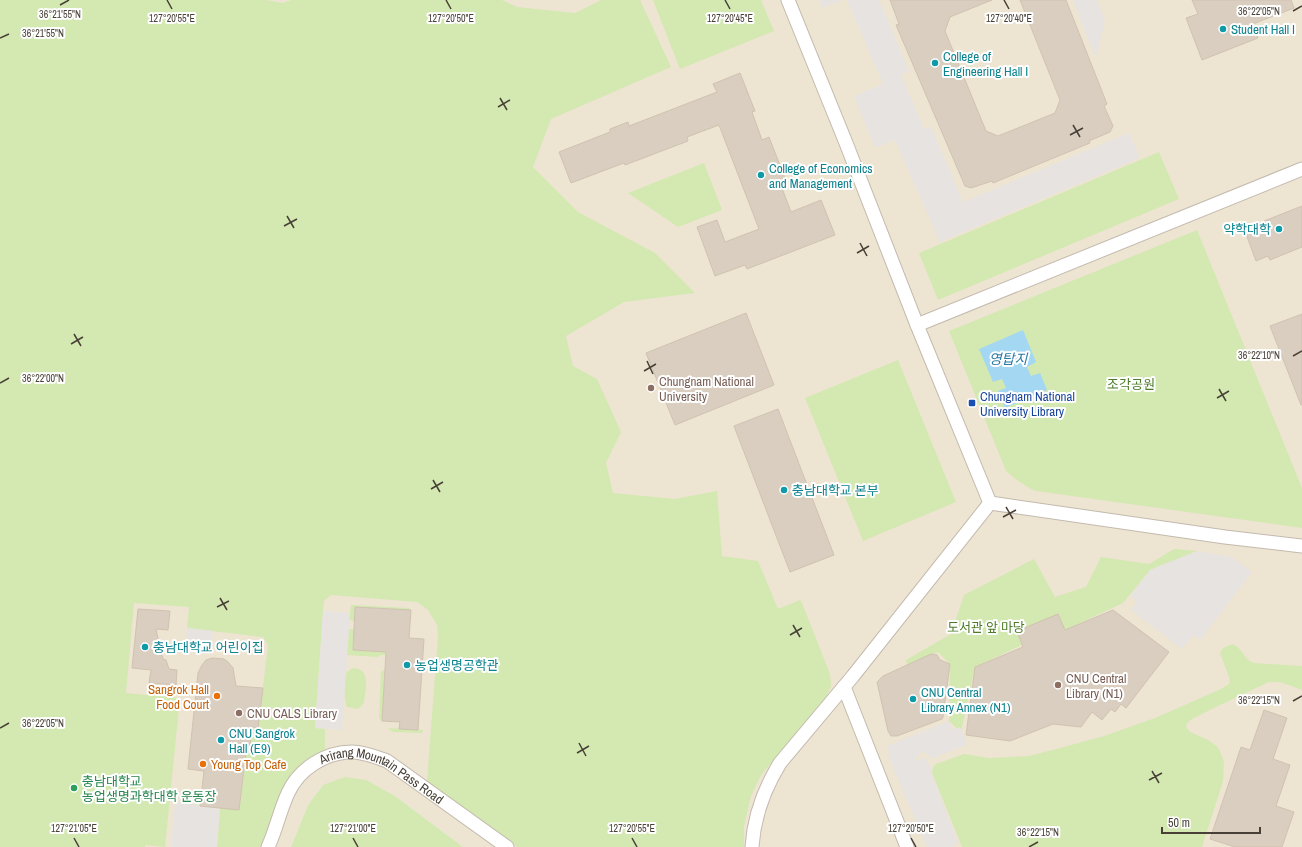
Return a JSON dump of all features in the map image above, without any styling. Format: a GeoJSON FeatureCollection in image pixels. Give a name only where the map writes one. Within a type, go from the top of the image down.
{"type":"FeatureCollection","features":[{"type":"Feature","properties":{"kind":"street"},"geometry":{"type":"LineString","coordinates":[[788,0],[917,325],[990,503]]}},
{"type":"Feature","properties":{"kind":"street"},"geometry":{"type":"LineString","coordinates":[[917,325],[1302,169]]}},
{"type":"Feature","properties":{"kind":"street"},"geometry":{"type":"LineString","coordinates":[[990,503],[1225,537],[1302,546]]}},
{"type":"Feature","properties":{"kind":"street"},"geometry":{"type":"LineString","coordinates":[[752,847],[752,835],[757,812],[765,790],[780,763],[844,687],[990,503]]}},
{"type":"Feature","properties":{"kind":"street"},"geometry":{"type":"LineString","coordinates":[[844,687],[908,847]]}},
{"type":"Feature","properties":{"kind":"street","name":"Arirang Mountain Pass Road"},"geometry":{"type":"LineString","coordinates":[[268,847],[288,793],[300,775],[307,768],[324,758],[351,752],[367,754],[387,761],[507,847]]}},
{"type":"Feature","properties":{"kind":"shaded area","name":"Chungnam National University"},"geometry":{"type":"Polygon","coordinates":[[[0,0],[1302,0],[1302,847],[463,847],[395,796],[323,785],[308,805],[291,847],[0,847],[0,0]]]}},
{"type":"Feature","properties":{"kind":"shaded area"},"geometry":{"type":"Polygon","coordinates":[[[819,0],[843,0],[822,8],[819,0]]]}},
{"type":"Feature","properties":{"kind":"shaded area"},"geometry":{"type":"Polygon","coordinates":[[[847,0],[879,0],[909,71],[901,75],[924,129],[931,127],[963,202],[1129,133],[1140,158],[940,242],[895,140],[875,148],[854,96],[883,84],[847,0]]]}},
{"type":"Feature","properties":{"kind":"shaded area"},"geometry":{"type":"Polygon","coordinates":[[[1073,0],[1097,0],[1105,20],[1096,59],[1073,0]]]}},
{"type":"Feature","properties":{"kind":"shaded area"},"geometry":{"type":"Polygon","coordinates":[[[1197,551],[1232,557],[1252,572],[1200,640],[1193,635],[1182,649],[1131,610],[1137,601],[1130,596],[1150,570],[1197,551]]]}},
{"type":"Feature","properties":{"kind":"shaded area"},"geometry":{"type":"Polygon","coordinates":[[[323,611],[350,613],[342,730],[315,728],[323,611]]]}},
{"type":"Feature","properties":{"kind":"shaded area"},"geometry":{"type":"Polygon","coordinates":[[[187,628],[213,631],[212,642],[186,639],[187,628]]]}},
{"type":"Feature","properties":{"kind":"shaded area"},"geometry":{"type":"Polygon","coordinates":[[[949,721],[952,730],[960,727],[967,744],[931,759],[928,754],[923,752],[918,755],[916,759],[917,761],[925,757],[931,768],[932,775],[958,843],[952,847],[927,847],[888,755],[890,754],[887,746],[949,721]]]}},
{"type":"Feature","properties":{"kind":"shaded area"},"geometry":{"type":"Polygon","coordinates":[[[175,802],[220,808],[217,847],[171,847],[175,802]]]}},
{"type":"Feature","properties":{"kind":"green space"},"geometry":{"type":"Polygon","coordinates":[[[0,0],[266,0],[283,3],[291,0],[502,0],[517,7],[575,13],[601,0],[640,0],[671,67],[551,119],[533,167],[578,212],[655,253],[695,293],[624,302],[566,336],[573,366],[597,379],[621,432],[606,463],[613,493],[675,499],[717,491],[722,556],[758,561],[778,609],[800,600],[830,674],[831,686],[826,697],[761,775],[751,796],[744,826],[744,847],[517,847],[427,781],[438,637],[437,625],[428,610],[417,602],[331,595],[324,601],[315,728],[325,729],[325,751],[308,759],[290,777],[278,800],[260,847],[217,847],[220,808],[239,809],[246,752],[249,753],[252,727],[258,728],[268,645],[263,637],[187,628],[189,607],[134,603],[126,693],[180,698],[165,847],[145,845],[145,847],[0,847],[0,0]]]}},
{"type":"Feature","properties":{"kind":"green space"},"geometry":{"type":"Polygon","coordinates":[[[653,0],[761,0],[774,31],[680,69],[653,0]]]}},
{"type":"Feature","properties":{"kind":"green space"},"geometry":{"type":"Polygon","coordinates":[[[1159,152],[1179,199],[938,300],[919,253],[1159,152]]]}},
{"type":"Feature","properties":{"kind":"green space"},"geometry":{"type":"Polygon","coordinates":[[[704,163],[722,210],[678,227],[628,193],[704,163]]]}},
{"type":"Feature","properties":{"kind":"green space","name":"조각공원"},"geometry":{"type":"Polygon","coordinates":[[[1197,230],[1302,488],[1302,528],[1036,491],[1028,487],[1016,480],[1006,471],[949,331],[1197,230]]]}},
{"type":"Feature","properties":{"kind":"green space"},"geometry":{"type":"Polygon","coordinates":[[[898,360],[956,502],[863,541],[805,398],[898,360]]]}},
{"type":"Feature","properties":{"kind":"green space","name":"도서관 앞 마당"},"geometry":{"type":"Polygon","coordinates":[[[1174,549],[1197,551],[1150,570],[1123,603],[1065,630],[1058,614],[1017,631],[1022,645],[975,667],[961,732],[949,721],[950,664],[938,652],[907,665],[906,660],[951,634],[964,595],[1034,559],[1055,597],[1086,587],[1101,557],[1149,564],[1174,549]]]}},
{"type":"Feature","properties":{"kind":"green space"},"geometry":{"type":"Polygon","coordinates":[[[351,605],[409,608],[411,610],[355,607],[354,621],[349,620],[351,605]]]}},
{"type":"Feature","properties":{"kind":"green space"},"geometry":{"type":"Polygon","coordinates":[[[349,629],[354,629],[353,650],[385,652],[385,655],[377,657],[347,655],[349,629]]]}},
{"type":"Feature","properties":{"kind":"green space"},"geometry":{"type":"Polygon","coordinates":[[[1232,644],[1254,663],[1302,666],[1302,690],[1280,682],[1269,682],[1192,719],[1187,723],[1186,727],[1190,732],[1208,740],[1219,749],[1224,762],[1223,781],[1202,847],[962,847],[932,773],[933,767],[936,764],[964,754],[989,758],[1029,756],[1104,736],[1155,718],[1221,689],[1229,684],[1230,680],[1220,653],[1223,648],[1232,644]]]}},
{"type":"Feature","properties":{"kind":"green space"},"geometry":{"type":"Polygon","coordinates":[[[353,668],[359,669],[363,672],[366,681],[364,703],[358,709],[347,707],[345,700],[346,674],[353,668]]]}},
{"type":"Feature","properties":{"kind":"green space"},"geometry":{"type":"Polygon","coordinates":[[[385,669],[382,721],[379,718],[381,672],[385,669]]]}},
{"type":"Feature","properties":{"kind":"green space"},"geometry":{"type":"Polygon","coordinates":[[[388,728],[423,730],[422,733],[393,732],[388,728]]]}},
{"type":"Feature","properties":{"kind":"green space"},"geometry":{"type":"Polygon","coordinates":[[[345,777],[366,780],[395,796],[463,847],[291,847],[308,805],[323,785],[345,777]]]}},
{"type":"Feature","properties":{"kind":"water","name":"영탑지"},"geometry":{"type":"Polygon","coordinates":[[[1023,330],[1036,362],[1027,367],[1031,376],[1040,373],[1047,390],[1005,408],[998,391],[1006,388],[1002,379],[993,382],[979,349],[1023,330]]]}},
{"type":"Feature","properties":{"kind":"building","name":"College of Engineering Hall I"},"geometry":{"type":"Polygon","coordinates":[[[890,0],[992,0],[950,17],[945,31],[986,131],[998,136],[1055,113],[1060,100],[1020,0],[1066,0],[1107,104],[1104,106],[1113,126],[1110,132],[1089,141],[1090,143],[993,183],[992,181],[971,188],[965,186],[896,25],[899,24],[890,0]]]}},
{"type":"Feature","properties":{"kind":"building","name":"Student Hall I"},"geometry":{"type":"Polygon","coordinates":[[[1192,0],[1291,0],[1294,8],[1253,24],[1258,38],[1202,60],[1186,18],[1198,14],[1192,0]]]}},
{"type":"Feature","properties":{"kind":"building","name":"College of Economics and Management"},"geometry":{"type":"Polygon","coordinates":[[[740,73],[755,111],[752,112],[762,140],[769,137],[786,181],[780,183],[791,212],[821,200],[835,235],[747,269],[745,265],[715,276],[697,227],[717,220],[725,242],[759,229],[719,125],[687,137],[688,141],[625,165],[624,163],[571,183],[559,152],[610,132],[610,129],[628,122],[629,126],[717,92],[713,84],[740,73]]]}},
{"type":"Feature","properties":{"kind":"building","name":"약학대학"},"geometry":{"type":"Polygon","coordinates":[[[1302,206],[1302,247],[1270,260],[1268,256],[1256,261],[1246,234],[1266,225],[1264,221],[1302,206]]]}},
{"type":"Feature","properties":{"kind":"building"},"geometry":{"type":"Polygon","coordinates":[[[746,313],[774,385],[675,425],[646,353],[746,313]]]}},
{"type":"Feature","properties":{"kind":"building"},"geometry":{"type":"Polygon","coordinates":[[[1302,314],[1302,405],[1301,405],[1270,326],[1302,314]]]}},
{"type":"Feature","properties":{"kind":"building","name":"충남대학교 본부"},"geometry":{"type":"Polygon","coordinates":[[[778,409],[834,555],[790,572],[734,426],[778,409]]]}},
{"type":"Feature","properties":{"kind":"building","name":"농업생명공학관"},"geometry":{"type":"Polygon","coordinates":[[[355,607],[411,610],[409,638],[424,639],[418,730],[399,729],[400,722],[382,721],[386,652],[353,650],[355,607]]]}},
{"type":"Feature","properties":{"kind":"building","name":"충남대학교 어린이집"},"geometry":{"type":"Polygon","coordinates":[[[138,609],[170,611],[168,630],[156,629],[163,659],[166,660],[169,669],[177,670],[176,685],[149,683],[151,670],[132,668],[138,609]]]}},
{"type":"Feature","properties":{"kind":"building","name":"CNU Central Library (N1)"},"geometry":{"type":"Polygon","coordinates":[[[1113,610],[1169,652],[1126,708],[1121,704],[1115,712],[1111,709],[1102,720],[1092,712],[1081,727],[1053,724],[1010,741],[966,735],[975,667],[1023,647],[1017,631],[1058,614],[1065,630],[1113,610]]]}},
{"type":"Feature","properties":{"kind":"building","name":"CNU Central Library Annex (N1)"},"geometry":{"type":"Polygon","coordinates":[[[931,654],[937,655],[940,660],[950,664],[943,717],[942,719],[897,736],[891,736],[888,731],[877,682],[883,676],[931,654]]]}},
{"type":"Feature","properties":{"kind":"building","name":"CNU Sangrok Hall (E9)"},"geometry":{"type":"Polygon","coordinates":[[[212,658],[224,659],[228,662],[233,668],[236,686],[263,688],[258,728],[252,727],[249,753],[246,752],[239,810],[200,806],[204,771],[188,769],[198,673],[206,660],[212,658]]]}},
{"type":"Feature","properties":{"kind":"building"},"geometry":{"type":"Polygon","coordinates":[[[1264,710],[1287,718],[1273,759],[1290,765],[1276,806],[1294,812],[1282,847],[1235,847],[1210,839],[1241,747],[1250,750],[1264,710]]]}},
{"type":"Feature","properties":{"kind":"place","name":"Student Hall I"},"geometry":{"type":"Point","coordinates":[1223,29]}},
{"type":"Feature","properties":{"kind":"place","name":"College of Engineering Hall I"},"geometry":{"type":"Point","coordinates":[935,63]}},
{"type":"Feature","properties":{"kind":"place","name":"College of Economics and Management"},"geometry":{"type":"Point","coordinates":[761,175]}},
{"type":"Feature","properties":{"kind":"place","name":"약학대학"},"geometry":{"type":"Point","coordinates":[1279,229]}},
{"type":"Feature","properties":{"kind":"place","name":"Chungnam National University"},"geometry":{"type":"Point","coordinates":[651,388]}},
{"type":"Feature","properties":{"kind":"place","name":"Chungnam National University Library"},"geometry":{"type":"Point","coordinates":[972,403]}},
{"type":"Feature","properties":{"kind":"place","name":"충남대학교 본부"},"geometry":{"type":"Point","coordinates":[784,490]}},
{"type":"Feature","properties":{"kind":"place","name":"충남대학교 어린이집"},"geometry":{"type":"Point","coordinates":[145,647]}},
{"type":"Feature","properties":{"kind":"place","name":"농업생명공학관"},"geometry":{"type":"Point","coordinates":[407,665]}},
{"type":"Feature","properties":{"kind":"place","name":"CNU Central Library (N1)"},"geometry":{"type":"Point","coordinates":[1058,685]}},
{"type":"Feature","properties":{"kind":"place","name":"Sangrok Hall Food Court"},"geometry":{"type":"Point","coordinates":[217,696]}},
{"type":"Feature","properties":{"kind":"place","name":"CNU Central Library Annex (N1)"},"geometry":{"type":"Point","coordinates":[913,699]}},
{"type":"Feature","properties":{"kind":"place","name":"CNU CALS Library"},"geometry":{"type":"Point","coordinates":[239,713]}},
{"type":"Feature","properties":{"kind":"place","name":"CNU Sangrok Hall (E9)"},"geometry":{"type":"Point","coordinates":[221,740]}},
{"type":"Feature","properties":{"kind":"place","name":"Young Top Cafe"},"geometry":{"type":"Point","coordinates":[203,764]}},
{"type":"Feature","properties":{"kind":"place","name":"충남대학교 농업생명과학대학 운동장"},"geometry":{"type":"Point","coordinates":[74,788]}}]}
